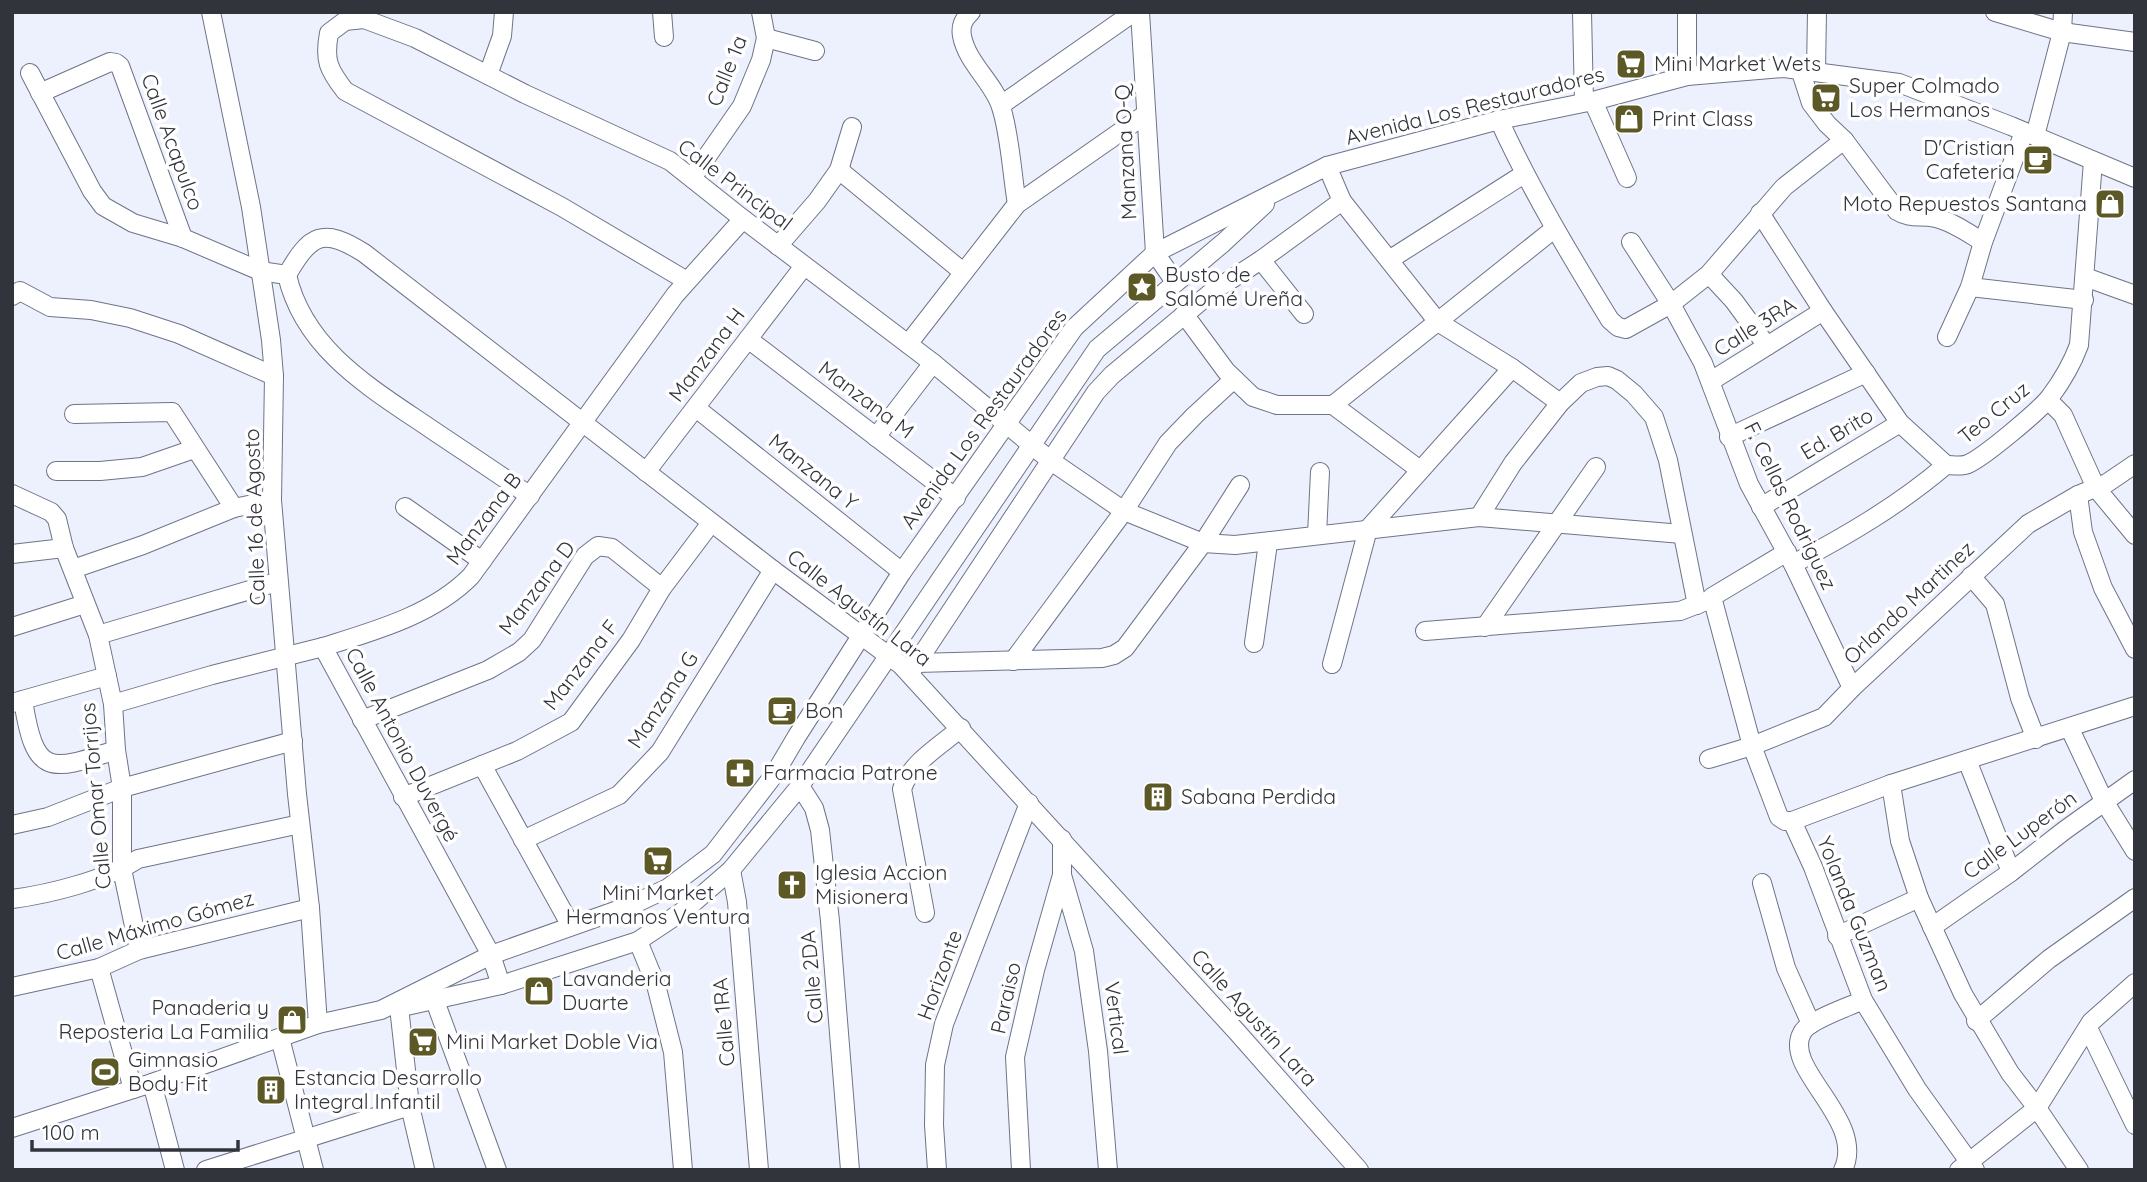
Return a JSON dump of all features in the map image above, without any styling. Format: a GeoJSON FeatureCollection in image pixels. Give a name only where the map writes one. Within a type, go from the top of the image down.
{"type":"FeatureCollection","features":[{"type":"Feature","properties":{"kind":"street","name":"Calle 16 de Agosto"},"geometry":{"type":"LineString","coordinates":[[211,12],[251,206],[274,376],[272,500],[277,582],[310,908],[318,1024]]}},
{"type":"Feature","properties":{"kind":"street"},"geometry":{"type":"LineString","coordinates":[[488,75],[502,36],[504,12]]}},
{"type":"Feature","properties":{"kind":"street"},"geometry":{"type":"LineString","coordinates":[[662,12],[664,37]]}},
{"type":"Feature","properties":{"kind":"street","name":"Calle 1a"},"geometry":{"type":"LineString","coordinates":[[692,178],[743,106],[761,60],[766,38],[761,12]]}},
{"type":"Feature","properties":{"kind":"street"},"geometry":{"type":"LineString","coordinates":[[971,12],[964,20],[961,30],[963,40],[1001,105],[1017,204]]}},
{"type":"Feature","properties":{"kind":"street"},"geometry":{"type":"LineString","coordinates":[[1001,105],[1134,12]]}},
{"type":"Feature","properties":{"kind":"street","name":"Manzana O-Q"},"geometry":{"type":"LineString","coordinates":[[1140,12],[1155,253]]}},
{"type":"Feature","properties":{"kind":"street"},"geometry":{"type":"LineString","coordinates":[[1582,12],[1588,101],[1627,178]]}},
{"type":"Feature","properties":{"kind":"street"},"geometry":{"type":"LineString","coordinates":[[1687,12],[1687,76]]}},
{"type":"Feature","properties":{"kind":"street"},"geometry":{"type":"LineString","coordinates":[[1817,12],[1808,70],[1811,103],[1844,140],[1897,211],[1908,217],[1921,215],[1939,219],[1983,242]]}},
{"type":"Feature","properties":{"kind":"street"},"geometry":{"type":"LineString","coordinates":[[1995,12],[2062,32],[2135,42]]}},
{"type":"Feature","properties":{"kind":"street"},"geometry":{"type":"LineString","coordinates":[[1947,337],[1970,288],[1983,242],[2029,134],[2062,32],[2063,12]]}},
{"type":"Feature","properties":{"kind":"street","name":"Calle Principal"},"geometry":{"type":"LineString","coordinates":[[687,281],[562,207],[345,91],[331,73],[326,54],[330,33],[345,21],[364,19],[415,38],[524,94],[670,161],[933,363],[1051,461],[1124,511],[1203,542],[1235,545],[1479,517],[1682,534]]}},
{"type":"Feature","properties":{"kind":"street"},"geometry":{"type":"LineString","coordinates":[[766,38],[815,51]]}},
{"type":"Feature","properties":{"kind":"street","name":"Calle Acapulco"},"geometry":{"type":"LineString","coordinates":[[40,93],[110,62],[116,62],[120,66],[183,238]]}},
{"type":"Feature","properties":{"kind":"street","name":"Avenida Los Restauradores"},"geometry":{"type":"LineString","coordinates":[[12,1128],[152,1083],[318,1024],[390,1009],[491,955],[632,905],[668,888],[713,854],[774,775],[902,572],[1074,328],[1155,253],[1327,166],[1499,120],[1687,76],[1784,68],[1899,83],[2135,178]]}},
{"type":"Feature","properties":{"kind":"street"},"geometry":{"type":"LineString","coordinates":[[30,73],[92,191],[103,205],[132,223],[183,238],[260,271],[287,275],[292,296],[304,320],[320,344],[340,364],[395,405],[530,496]]}},
{"type":"Feature","properties":{"kind":"street"},"geometry":{"type":"LineString","coordinates":[[908,344],[1017,204],[1146,114]]}},
{"type":"Feature","properties":{"kind":"street"},"geometry":{"type":"LineString","coordinates":[[1499,120],[1554,229],[1610,320],[1618,327],[1626,329],[1671,304],[1709,274],[1784,187],[1844,140]]}},
{"type":"Feature","properties":{"kind":"street"},"geometry":{"type":"LineString","coordinates":[[778,246],[817,201],[839,170],[852,127]]}},
{"type":"Feature","properties":{"kind":"street","name":"Teo Cruz"},"geometry":{"type":"LineString","coordinates":[[1712,597],[1790,558],[1848,535],[1887,510],[1946,465],[1968,464],[2048,400],[2072,365],[2079,345],[2093,162]]}},
{"type":"Feature","properties":{"kind":"street"},"geometry":{"type":"LineString","coordinates":[[1327,166],[1342,201],[1438,322],[1512,368],[1560,403]]}},
{"type":"Feature","properties":{"kind":"street"},"geometry":{"type":"LineString","coordinates":[[839,170],[963,272]]}},
{"type":"Feature","properties":{"kind":"street"},"geometry":{"type":"LineString","coordinates":[[1389,260],[1524,174]]}},
{"type":"Feature","properties":{"kind":"street"},"geometry":{"type":"LineString","coordinates":[[425,1170],[390,1009],[501,985],[638,941],[686,908],[731,870],[800,786],[1097,349],[1223,243],[1279,190]]}},
{"type":"Feature","properties":{"kind":"street"},"geometry":{"type":"LineString","coordinates":[[913,668],[1096,392],[1112,375],[1213,291],[1342,201]]}},
{"type":"Feature","properties":{"kind":"street"},"geometry":{"type":"LineString","coordinates":[[1760,213],[1900,423],[1946,465]]}},
{"type":"Feature","properties":{"kind":"street","name":"Manzana B"},"geometry":{"type":"LineString","coordinates":[[323,647],[360,636],[432,606],[455,592],[482,561],[581,422],[687,281],[743,219]]}},
{"type":"Feature","properties":{"kind":"street"},"geometry":{"type":"LineString","coordinates":[[1333,405],[1554,229]]}},
{"type":"Feature","properties":{"kind":"street","name":"Calle Agustín Lara"},"geometry":{"type":"LineString","coordinates":[[287,275],[299,255],[323,236],[343,240],[364,253],[773,570],[887,656],[913,668],[961,728],[1359,1170]]}},
{"type":"Feature","properties":{"kind":"street","name":"F. Cellas Rodriguez"},"geometry":{"type":"LineString","coordinates":[[1631,242],[1671,304],[1711,381],[1729,437],[1852,688]]}},
{"type":"Feature","properties":{"kind":"street"},"geometry":{"type":"LineString","coordinates":[[1155,253],[1175,282]]}},
{"type":"Feature","properties":{"kind":"street"},"geometry":{"type":"LineString","coordinates":[[1261,260],[1304,314]]}},
{"type":"Feature","properties":{"kind":"street","name":"Manzana H"},"geometry":{"type":"LineString","coordinates":[[646,472],[804,266]]}},
{"type":"Feature","properties":{"kind":"street"},"geometry":{"type":"LineString","coordinates":[[1709,274],[1734,301],[1768,346]]}},
{"type":"Feature","properties":{"kind":"street"},"geometry":{"type":"LineString","coordinates":[[2085,277],[2135,295]]}},
{"type":"Feature","properties":{"kind":"street"},"geometry":{"type":"LineString","coordinates":[[1970,288],[2084,300]]}},
{"type":"Feature","properties":{"kind":"street"},"geometry":{"type":"LineString","coordinates":[[12,296],[20,291],[50,307],[91,310],[142,322],[179,334],[274,376]]}},
{"type":"Feature","properties":{"kind":"street","name":"Calle 3RA"},"geometry":{"type":"LineString","coordinates":[[1711,381],[1823,311]]}},
{"type":"Feature","properties":{"kind":"street"},"geometry":{"type":"LineString","coordinates":[[1184,314],[1234,379],[1253,397],[1277,405],[1333,405],[1420,470]]}},
{"type":"Feature","properties":{"kind":"street","name":"Manzana M"},"geometry":{"type":"LineString","coordinates":[[748,339],[956,498]]}},
{"type":"Feature","properties":{"kind":"street"},"geometry":{"type":"LineString","coordinates":[[876,437],[933,363]]}},
{"type":"Feature","properties":{"kind":"street"},"geometry":{"type":"LineString","coordinates":[[1332,664],[1368,529],[1512,368]]}},
{"type":"Feature","properties":{"kind":"street"},"geometry":{"type":"LineString","coordinates":[[1729,437],[1866,373]]}},
{"type":"Feature","properties":{"kind":"street","name":"Yolanda Guzman"},"geometry":{"type":"LineString","coordinates":[[1479,517],[1513,463],[1560,403],[1581,383],[1608,376],[1617,380],[1634,394],[1654,417],[1668,460],[1682,534],[1712,597],[1752,746],[1779,817],[1791,821],[1813,867],[1863,1000],[1967,1167]]}},
{"type":"Feature","properties":{"kind":"street"},"geometry":{"type":"LineString","coordinates":[[1013,661],[1124,511],[1168,443],[1234,379]]}},
{"type":"Feature","properties":{"kind":"street"},"geometry":{"type":"LineString","coordinates":[[2048,400],[2063,415],[2096,488],[2135,535]]}},
{"type":"Feature","properties":{"kind":"street","name":"Manzana Y"},"geometry":{"type":"LineString","coordinates":[[696,408],[902,572]]}},
{"type":"Feature","properties":{"kind":"street"},"geometry":{"type":"LineString","coordinates":[[74,414],[167,411],[175,415],[194,449],[234,508]]}},
{"type":"Feature","properties":{"kind":"street","name":"Ed. Brito"},"geometry":{"type":"LineString","coordinates":[[1761,506],[1900,423]]}},
{"type":"Feature","properties":{"kind":"street"},"geometry":{"type":"LineString","coordinates":[[56,471],[142,467],[194,449]]}},
{"type":"Feature","properties":{"kind":"street","name":"Orlando Martinez"},"geometry":{"type":"LineString","coordinates":[[1709,760],[1824,717],[2028,524],[2135,464]]}},
{"type":"Feature","properties":{"kind":"street"},"geometry":{"type":"LineString","coordinates":[[1485,627],[1596,467]]}},
{"type":"Feature","properties":{"kind":"street"},"geometry":{"type":"LineString","coordinates":[[1317,535],[1320,472]]}},
{"type":"Feature","properties":{"kind":"street"},"geometry":{"type":"LineString","coordinates":[[913,668],[1102,658],[1114,655],[1125,648],[1203,542],[1240,485]]}},
{"type":"Feature","properties":{"kind":"street","name":"Calle Omar Torrijos"},"geometry":{"type":"LineString","coordinates":[[12,495],[51,512],[57,519],[64,548],[98,635],[113,704],[122,788],[122,869],[139,950]]}},
{"type":"Feature","properties":{"kind":"street"},"geometry":{"type":"LineString","coordinates":[[2078,495],[2082,531],[2103,588],[2135,649]]}},
{"type":"Feature","properties":{"kind":"street"},"geometry":{"type":"LineString","coordinates":[[73,569],[144,545],[234,508],[272,500]]}},
{"type":"Feature","properties":{"kind":"street"},"geometry":{"type":"LineString","coordinates":[[405,507],[482,561]]}},
{"type":"Feature","properties":{"kind":"street","name":"Manzana F"},"geometry":{"type":"LineString","coordinates":[[403,797],[482,765],[562,729],[571,722],[631,640],[662,588],[711,523]]}},
{"type":"Feature","properties":{"kind":"street"},"geometry":{"type":"LineString","coordinates":[[1254,643],[1268,542]]}},
{"type":"Feature","properties":{"kind":"street","name":"Manzana D"},"geometry":{"type":"LineString","coordinates":[[362,720],[488,670],[519,652],[532,640],[585,556],[598,546],[612,548],[662,588]]}},
{"type":"Feature","properties":{"kind":"street"},"geometry":{"type":"LineString","coordinates":[[12,554],[64,548]]}},
{"type":"Feature","properties":{"kind":"street","name":"Manzana G"},"geometry":{"type":"LineString","coordinates":[[523,840],[619,795],[647,768],[660,752],[773,570]]}},
{"type":"Feature","properties":{"kind":"street"},"geometry":{"type":"LineString","coordinates":[[1971,576],[1995,604],[2020,698],[2036,739]]}},
{"type":"Feature","properties":{"kind":"street"},"geometry":{"type":"LineString","coordinates":[[98,635],[277,582]]}},
{"type":"Feature","properties":{"kind":"street"},"geometry":{"type":"LineString","coordinates":[[1425,631],[1680,611],[1712,597]]}},
{"type":"Feature","properties":{"kind":"street"},"geometry":{"type":"LineString","coordinates":[[12,627],[85,604]]}},
{"type":"Feature","properties":{"kind":"street","name":"Calle Antonio Duvergé"},"geometry":{"type":"LineString","coordinates":[[113,704],[323,647],[491,955],[501,985]]}},
{"type":"Feature","properties":{"kind":"street"},"geometry":{"type":"LineString","coordinates":[[107,676],[17,702],[39,756],[51,764],[71,765],[116,750]]}},
{"type":"Feature","properties":{"kind":"street"},"geometry":{"type":"LineString","coordinates":[[1791,821],[1891,784],[2070,729],[2135,706]]}},
{"type":"Feature","properties":{"kind":"street"},"geometry":{"type":"LineString","coordinates":[[925,913],[902,789],[906,776],[913,767],[961,728]]}},
{"type":"Feature","properties":{"kind":"street"},"geometry":{"type":"LineString","coordinates":[[2070,729],[2104,801],[2135,851]]}},
{"type":"Feature","properties":{"kind":"street"},"geometry":{"type":"LineString","coordinates":[[12,825],[48,817],[122,788],[293,741]]}},
{"type":"Feature","properties":{"kind":"street"},"geometry":{"type":"LineString","coordinates":[[1967,760],[2011,872]]}},
{"type":"Feature","properties":{"kind":"street"},"geometry":{"type":"LineString","coordinates":[[482,765],[570,926]]}},
{"type":"Feature","properties":{"kind":"street","name":"Calle Luperón"},"geometry":{"type":"LineString","coordinates":[[1932,927],[2135,780]]}},
{"type":"Feature","properties":{"kind":"street"},"geometry":{"type":"LineString","coordinates":[[1891,784],[1900,841],[1919,898],[1976,1021],[2079,1170]]}},
{"type":"Feature","properties":{"kind":"street","name":"Calle 2DA"},"geometry":{"type":"LineString","coordinates":[[800,786],[814,808],[820,830],[832,934],[850,1170]]}},
{"type":"Feature","properties":{"kind":"street","name":"Horizonte"},"geometry":{"type":"LineString","coordinates":[[937,1170],[934,1125],[935,1065],[944,1024],[1029,803]]}},
{"type":"Feature","properties":{"kind":"street"},"geometry":{"type":"LineString","coordinates":[[12,899],[40,895],[122,869],[138,859],[300,824]]}},
{"type":"Feature","properties":{"kind":"street","name":"Paraiso"},"geometry":{"type":"LineString","coordinates":[[1021,1170],[1015,1057],[1035,970],[1062,875],[1062,839]]}},
{"type":"Feature","properties":{"kind":"street","name":"Calle 1RA"},"geometry":{"type":"LineString","coordinates":[[731,870],[737,902],[759,1170]]}},
{"type":"Feature","properties":{"kind":"street","name":"Vertical"},"geometry":{"type":"LineString","coordinates":[[1062,875],[1084,951],[1098,1051],[1108,1170]]}},
{"type":"Feature","properties":{"kind":"street"},"geometry":{"type":"LineString","coordinates":[[1762,883],[1786,968],[1811,1024]]}},
{"type":"Feature","properties":{"kind":"street"},"geometry":{"type":"LineString","coordinates":[[1837,936],[1919,898]]}},
{"type":"Feature","properties":{"kind":"street"},"geometry":{"type":"LineString","coordinates":[[1976,1021],[2049,958],[2135,898]]}},
{"type":"Feature","properties":{"kind":"street","name":"Calle Máximo Gómez"},"geometry":{"type":"LineString","coordinates":[[12,988],[99,968],[139,950],[310,908]]}},
{"type":"Feature","properties":{"kind":"street"},"geometry":{"type":"LineString","coordinates":[[638,941],[656,985],[673,1052],[683,1170]]}},
{"type":"Feature","properties":{"kind":"street"},"geometry":{"type":"LineString","coordinates":[[99,968],[133,1089]]}},
{"type":"Feature","properties":{"kind":"street"},"geometry":{"type":"LineString","coordinates":[[1967,1167],[2037,1108],[2088,1028],[2135,983]]}},
{"type":"Feature","properties":{"kind":"street"},"geometry":{"type":"LineString","coordinates":[[435,1000],[497,1170]]}},
{"type":"Feature","properties":{"kind":"street"},"geometry":{"type":"LineString","coordinates":[[1843,1170],[1848,1160],[1849,1144],[1845,1132],[1807,1069],[1798,1047],[1802,1032],[1811,1024],[1863,1000]]}},
{"type":"Feature","properties":{"kind":"street"},"geometry":{"type":"LineString","coordinates":[[2088,1028],[2135,1125]]}},
{"type":"Feature","properties":{"kind":"street"},"geometry":{"type":"LineString","coordinates":[[280,1038],[314,1170]]}},
{"type":"Feature","properties":{"kind":"street"},"geometry":{"type":"LineString","coordinates":[[152,1083],[175,1170]]}},
{"type":"Feature","properties":{"kind":"street"},"geometry":{"type":"LineString","coordinates":[[206,1170],[410,1106]]}},
{"type":"Feature","properties":{"kind":"place","name":"Mini Market Wets"},"geometry":{"type":"Point","coordinates":[1631,64]}},
{"type":"Feature","properties":{"kind":"place","name":"Super Colmado Los Hermanos"},"geometry":{"type":"Point","coordinates":[1826,98]}},
{"type":"Feature","properties":{"kind":"place","name":"Print Class"},"geometry":{"type":"Point","coordinates":[1629,119]}},
{"type":"Feature","properties":{"kind":"place","name":"D'Cristian Cafeteria"},"geometry":{"type":"Point","coordinates":[2038,160]}},
{"type":"Feature","properties":{"kind":"place","name":"Moto Repuestos Santana"},"geometry":{"type":"Point","coordinates":[2110,204]}},
{"type":"Feature","properties":{"kind":"place","name":"Busto de Salomé Ureña"},"geometry":{"type":"Point","coordinates":[1142,287]}},
{"type":"Feature","properties":{"kind":"place","name":"Bon"},"geometry":{"type":"Point","coordinates":[782,711]}},
{"type":"Feature","properties":{"kind":"place","name":"Farmacia Patrone"},"geometry":{"type":"Point","coordinates":[740,773]}},
{"type":"Feature","properties":{"kind":"place","name":"Sabana Perdida"},"geometry":{"type":"Point","coordinates":[1158,797]}},
{"type":"Feature","properties":{"kind":"place","name":"Mini Market Hermanos Ventura"},"geometry":{"type":"Point","coordinates":[658,861]}},
{"type":"Feature","properties":{"kind":"place","name":"Iglesia Accion Misionera"},"geometry":{"type":"Point","coordinates":[792,885]}},
{"type":"Feature","properties":{"kind":"place","name":"Lavanderia Duarte"},"geometry":{"type":"Point","coordinates":[539,991]}},
{"type":"Feature","properties":{"kind":"place","name":"Panaderia y Reposteria La Familia"},"geometry":{"type":"Point","coordinates":[292,1020]}},
{"type":"Feature","properties":{"kind":"place","name":"Mini Market Doble Via"},"geometry":{"type":"Point","coordinates":[423,1042]}},
{"type":"Feature","properties":{"kind":"place","name":"Gimnasio Body Fit"},"geometry":{"type":"Point","coordinates":[105,1072]}},
{"type":"Feature","properties":{"kind":"place","name":"Estancia Desarrollo Integral Infantil"},"geometry":{"type":"Point","coordinates":[271,1090]}}]}
